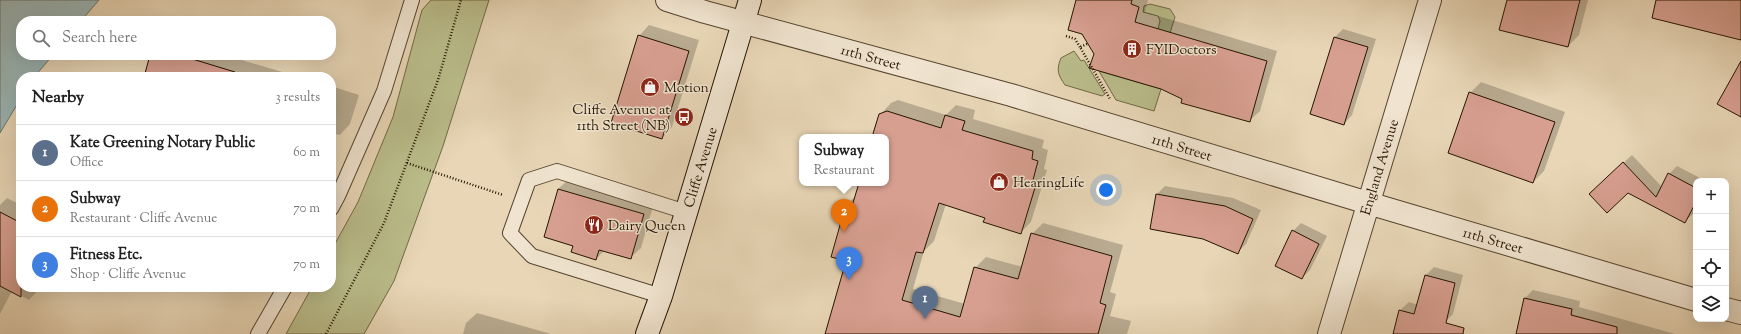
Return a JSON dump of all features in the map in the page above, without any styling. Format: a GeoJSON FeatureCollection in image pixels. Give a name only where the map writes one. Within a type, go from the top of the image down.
{"type":"FeatureCollection","features":[{"type":"Feature","properties":{"kind":"street","name":"11th Street"},"geometry":{"type":"LineString","coordinates":[[667,0],[744,23],[1018,97],[1693,299]]}},
{"type":"Feature","properties":{"kind":"street","name":"Cliffe Avenue"},"geometry":{"type":"LineString","coordinates":[[647,334],[661,296],[750,0]]}},
{"type":"Feature","properties":{"kind":"street","name":"England Avenue"},"geometry":{"type":"LineString","coordinates":[[1329,334],[1430,0]]}},
{"type":"Feature","properties":{"kind":"street"},"geometry":{"type":"LineString","coordinates":[[1729,310],[1741,313]]}},
{"type":"Feature","properties":{"kind":"lane"},"geometry":{"type":"LineString","coordinates":[[336,200],[384,91],[412,0]]}},
{"type":"Feature","properties":{"kind":"lane"},"geometry":{"type":"LineString","coordinates":[[661,296],[532,256],[510,233],[529,180],[557,171],[686,212]]}},
{"type":"Feature","properties":{"kind":"lane"},"geometry":{"type":"LineString","coordinates":[[258,334],[282,292]]}},
{"type":"Feature","properties":{"kind":"path"},"geometry":{"type":"LineString","coordinates":[[326,334],[384,223],[438,80],[461,0]]}},
{"type":"Feature","properties":{"kind":"path"},"geometry":{"type":"LineString","coordinates":[[1066,36],[1075,39],[1113,104]]}},
{"type":"Feature","properties":{"kind":"path"},"geometry":{"type":"LineString","coordinates":[[1080,47],[1087,44]]}},
{"type":"Feature","properties":{"kind":"path"},"geometry":{"type":"LineString","coordinates":[[407,163],[521,201]]}},
{"type":"Feature","properties":{"kind":"green space"},"geometry":{"type":"Polygon","coordinates":[[[431,0],[489,0],[443,146],[394,281],[364,334],[286,334],[309,292],[336,292],[336,242],[358,202],[393,117],[422,10],[431,0]]]}},
{"type":"Feature","properties":{"kind":"green space"},"geometry":{"type":"Polygon","coordinates":[[[1150,4],[1170,9],[1175,17],[1170,33],[1158,29],[1160,21],[1158,16],[1143,12],[1144,6],[1150,4]]]}},
{"type":"Feature","properties":{"kind":"green space"},"geometry":{"type":"Polygon","coordinates":[[[1074,51],[1081,61],[1084,60],[1105,94],[1102,96],[1065,85],[1058,72],[1059,62],[1061,58],[1074,51]]]}},
{"type":"Feature","properties":{"kind":"green space"},"geometry":{"type":"Polygon","coordinates":[[[1099,71],[1161,89],[1154,111],[1116,100],[1099,71]]]}},
{"type":"Feature","properties":{"kind":"water"},"geometry":{"type":"Polygon","coordinates":[[[0,0],[99,0],[85,16],[16,16],[16,60],[49,60],[38,72],[16,72],[16,106],[0,133],[0,0]]]}},
{"type":"Feature","properties":{"kind":"building"},"geometry":{"type":"Polygon","coordinates":[[[1076,0],[1132,0],[1131,4],[1139,7],[1135,22],[1267,61],[1250,122],[1181,103],[1182,99],[1161,89],[1089,68],[1094,54],[1082,34],[1068,30],[1076,0]]]}},
{"type":"Feature","properties":{"kind":"building"},"geometry":{"type":"Polygon","coordinates":[[[1507,0],[1580,0],[1568,47],[1499,30],[1507,0]]]}},
{"type":"Feature","properties":{"kind":"building"},"geometry":{"type":"Polygon","coordinates":[[[1656,0],[1741,0],[1741,40],[1652,18],[1656,0]]]}},
{"type":"Feature","properties":{"kind":"building","name":"Motion"},"geometry":{"type":"Polygon","coordinates":[[[638,35],[689,51],[662,139],[611,123],[638,35]]]}},
{"type":"Feature","properties":{"kind":"building"},"geometry":{"type":"Polygon","coordinates":[[[1334,37],[1368,47],[1344,125],[1310,114],[1334,37]]]}},
{"type":"Feature","properties":{"kind":"building"},"geometry":{"type":"Polygon","coordinates":[[[149,60],[195,60],[235,72],[145,72],[149,60]]]}},
{"type":"Feature","properties":{"kind":"building"},"geometry":{"type":"Polygon","coordinates":[[[1741,61],[1741,117],[1717,104],[1741,61]]]}},
{"type":"Feature","properties":{"kind":"building"},"geometry":{"type":"Polygon","coordinates":[[[1469,92],[1555,122],[1533,183],[1448,153],[1469,92]]]}},
{"type":"Feature","properties":{"kind":"building"},"geometry":{"type":"Polygon","coordinates":[[[887,111],[941,128],[945,115],[965,121],[962,130],[1033,151],[1032,159],[1038,161],[1033,180],[1037,181],[1021,234],[983,222],[985,218],[939,203],[923,253],[916,252],[902,300],[960,317],[974,267],[1018,279],[1031,233],[1112,256],[1100,303],[1106,305],[1098,334],[825,334],[846,261],[831,257],[846,204],[852,206],[858,186],[889,186],[889,134],[873,134],[879,114],[887,111]]]}},
{"type":"Feature","properties":{"kind":"building"},"geometry":{"type":"Polygon","coordinates":[[[1623,162],[1656,197],[1668,173],[1693,186],[1693,208],[1685,223],[1628,193],[1607,213],[1589,194],[1623,162]]]}},
{"type":"Feature","properties":{"kind":"building","name":"Dairy Queen"},"geometry":{"type":"Polygon","coordinates":[[[558,189],[644,214],[631,259],[599,250],[596,260],[571,252],[573,246],[544,237],[558,189]]]}},
{"type":"Feature","properties":{"kind":"building"},"geometry":{"type":"Polygon","coordinates":[[[1156,194],[1225,206],[1253,219],[1238,254],[1203,239],[1150,229],[1156,194]]]}},
{"type":"Feature","properties":{"kind":"building"},"geometry":{"type":"Polygon","coordinates":[[[0,212],[16,220],[16,292],[21,292],[21,297],[0,286],[0,212]]]}},
{"type":"Feature","properties":{"kind":"building"},"geometry":{"type":"Polygon","coordinates":[[[1292,230],[1319,244],[1302,279],[1275,266],[1292,230]]]}},
{"type":"Feature","properties":{"kind":"building"},"geometry":{"type":"Polygon","coordinates":[[[1425,275],[1455,283],[1446,323],[1464,328],[1463,334],[1393,334],[1399,310],[1414,314],[1425,275]]]}},
{"type":"Feature","properties":{"kind":"building"},"geometry":{"type":"Polygon","coordinates":[[[1524,298],[1572,309],[1571,315],[1617,327],[1617,334],[1516,334],[1524,298]]]}},
{"type":"Feature","properties":{"kind":"place","name":"FYIDoctors"},"geometry":{"type":"Point","coordinates":[1132,49]}},
{"type":"Feature","properties":{"kind":"place","name":"Motion"},"geometry":{"type":"Point","coordinates":[650,87]}},
{"type":"Feature","properties":{"kind":"place","name":"Cliffe Avenue at 11th Street (NB)"},"geometry":{"type":"Point","coordinates":[684,117]}},
{"type":"Feature","properties":{"kind":"place","name":"HearingLife"},"geometry":{"type":"Point","coordinates":[999,182]}},
{"type":"Feature","properties":{"kind":"place","name":"Dairy Queen"},"geometry":{"type":"Point","coordinates":[594,225]}},
{"type":"Feature","properties":{"kind":"place","name":"Subway"},"geometry":{"type":"Point","coordinates":[844,232]}},
{"type":"Feature","properties":{"kind":"place","name":"Fitness Etc."},"geometry":{"type":"Point","coordinates":[849,280]}},
{"type":"Feature","properties":{"kind":"place","name":"Kate Greening Notary Public"},"geometry":{"type":"Point","coordinates":[925,319]}}]}
